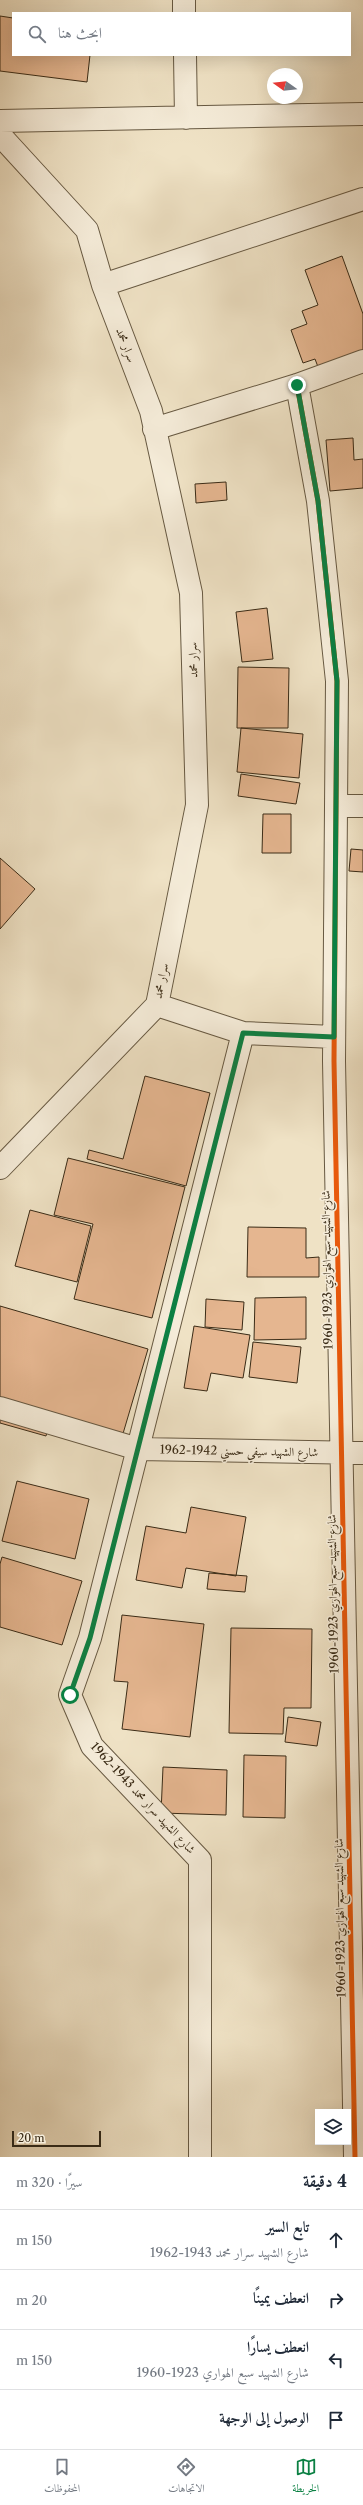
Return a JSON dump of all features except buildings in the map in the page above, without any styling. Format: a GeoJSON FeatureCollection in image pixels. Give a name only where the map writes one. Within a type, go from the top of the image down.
{"type":"FeatureCollection","features":[{"type":"Feature","properties":{"kind":"street"},"geometry":{"type":"LineString","coordinates":[[184,0],[184,12]]}},
{"type":"Feature","properties":{"kind":"street"},"geometry":{"type":"LineString","coordinates":[[185,56],[186,118]]}},
{"type":"Feature","properties":{"kind":"street"},"geometry":{"type":"LineString","coordinates":[[0,121],[363,114]]}},
{"type":"Feature","properties":{"kind":"street","name":"سرار محمد"},"geometry":{"type":"LineString","coordinates":[[0,135],[87,230],[103,285],[150,411],[191,593],[197,805],[156,1005],[0,1168]]}},
{"type":"Feature","properties":{"kind":"street"},"geometry":{"type":"LineString","coordinates":[[103,285],[363,199]]}},
{"type":"Feature","properties":{"kind":"street"},"geometry":{"type":"LineString","coordinates":[[154,429],[297,385],[363,361]]}},
{"type":"Feature","properties":{"kind":"street","name":"شارع الشهيد سبع الهواري 1923-1960"},"geometry":{"type":"LineString","coordinates":[[297,385],[318,501],[336,673],[334,1037],[340,1454],[355,2157]]}},
{"type":"Feature","properties":{"kind":"street"},"geometry":{"type":"LineString","coordinates":[[336,806],[363,806]]}},
{"type":"Feature","properties":{"kind":"street"},"geometry":{"type":"LineString","coordinates":[[156,1005],[243,1033],[334,1037]]}},
{"type":"Feature","properties":{"kind":"street","name":"شارع الشهيد سرار محمد 1943-1962"},"geometry":{"type":"LineString","coordinates":[[200,2157],[200,1860],[92,1746],[70,1695],[90,1638],[243,1033]]}},
{"type":"Feature","properties":{"kind":"street","name":"شارع الشهيد سيفي حسني 1942-1962"},"geometry":{"type":"LineString","coordinates":[[0,1408],[138,1449],[340,1454],[363,1453]]}},
{"type":"Feature","properties":{"kind":"cycle path"},"geometry":{"type":"LineString","coordinates":[[297,385],[318,501],[337,681],[334,1061],[355,2157]]}},
{"type":"Feature","properties":{"kind":"route"},"geometry":{"type":"LineString","coordinates":[[70,1695],[90,1638],[243,1033],[334,1037],[337,681],[318,501],[297,385]]}}]}
